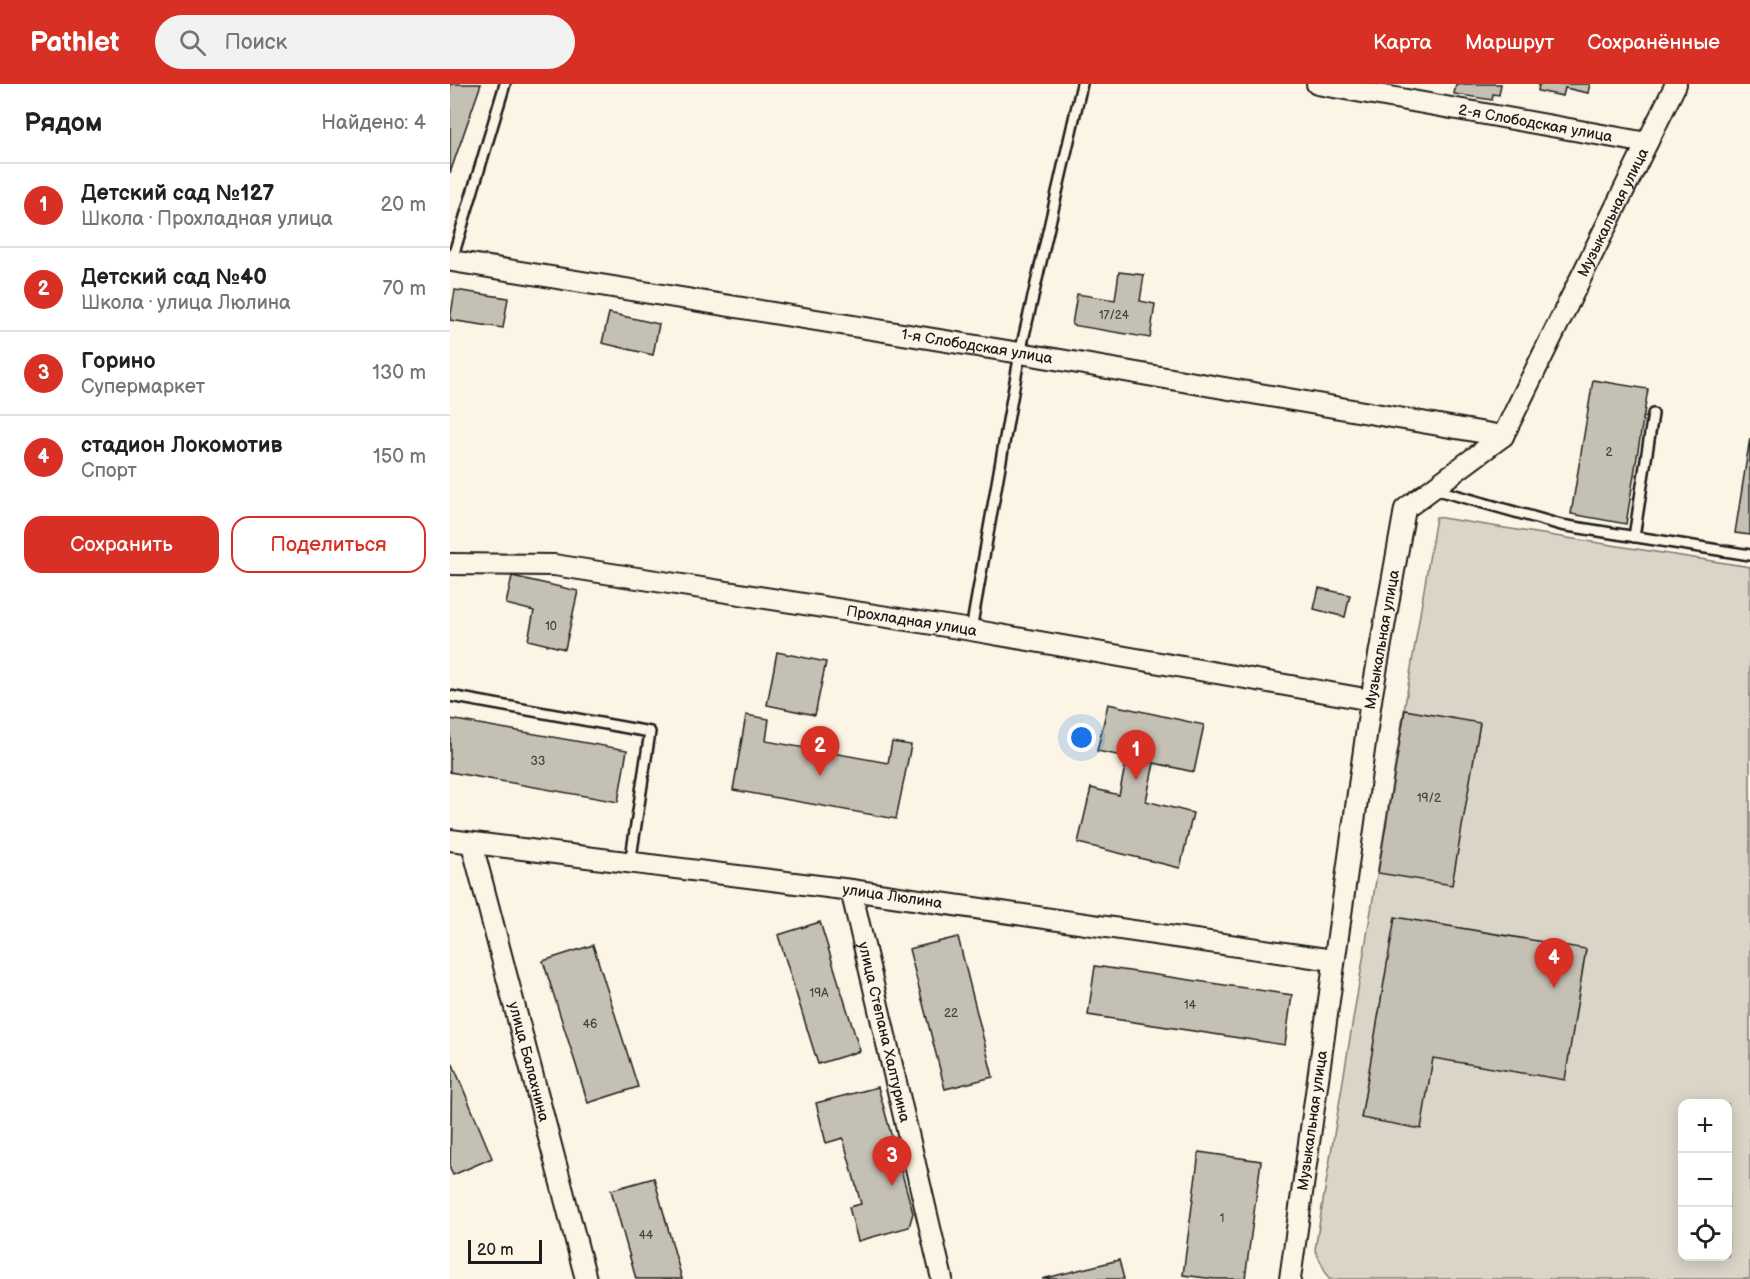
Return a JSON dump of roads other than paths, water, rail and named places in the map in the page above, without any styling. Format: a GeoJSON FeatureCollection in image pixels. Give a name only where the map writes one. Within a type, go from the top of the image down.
{"type":"FeatureCollection","features":[{"type":"Feature","properties":{"kind":"street","name":"2-я Слободская улица"},"geometry":{"type":"LineString","coordinates":[[1317,84],[1647,142]]}},
{"type":"Feature","properties":{"kind":"street","name":"Музыкальная улица"},"geometry":{"type":"LineString","coordinates":[[1290,1279],[1371,700],[1405,509],[1503,436],[1676,84]]}},
{"type":"Feature","properties":{"kind":"street","name":"1-я Слободская улица"},"geometry":{"type":"LineString","coordinates":[[451,263],[1020,353],[1503,436]]}},
{"type":"Feature","properties":{"kind":"street","name":"Прохладная улица"},"geometry":{"type":"LineString","coordinates":[[450,564],[554,565],[971,630],[1371,700]]}},
{"type":"Feature","properties":{"kind":"street","name":"улица Люлина"},"geometry":{"type":"LineString","coordinates":[[450,840],[851,890],[1333,960]]}},
{"type":"Feature","properties":{"kind":"street","name":"улица Балахнина"},"geometry":{"type":"LineString","coordinates":[[472,844],[586,1279]]}},
{"type":"Feature","properties":{"kind":"street","name":"улица Степана Халтурина"},"geometry":{"type":"LineString","coordinates":[[851,890],[942,1279]]}},
{"type":"Feature","properties":{"kind":"lane"},"geometry":{"type":"LineString","coordinates":[[451,263],[505,84]]}},
{"type":"Feature","properties":{"kind":"lane"},"geometry":{"type":"LineString","coordinates":[[971,630],[1020,353],[1082,84]]}},
{"type":"Feature","properties":{"kind":"lane"},"geometry":{"type":"LineString","coordinates":[[1634,537],[1653,414]]}},
{"type":"Feature","properties":{"kind":"lane"},"geometry":{"type":"LineString","coordinates":[[1432,489],[1561,525],[1750,555]]}},
{"type":"Feature","properties":{"kind":"lane"},"geometry":{"type":"LineString","coordinates":[[450,696],[650,732],[630,864]]}},
{"type":"Feature","properties":{"kind":"place","name":"Детский сад №40"},"geometry":{"type":"Point","coordinates":[820,776]}},
{"type":"Feature","properties":{"kind":"place","name":"Детский сад №127"},"geometry":{"type":"Point","coordinates":[1136,780]}},
{"type":"Feature","properties":{"kind":"place","name":"стадион Локомотив"},"geometry":{"type":"Point","coordinates":[1554,988]}},
{"type":"Feature","properties":{"kind":"place","name":"Горино"},"geometry":{"type":"Point","coordinates":[892,1186]}}]}
